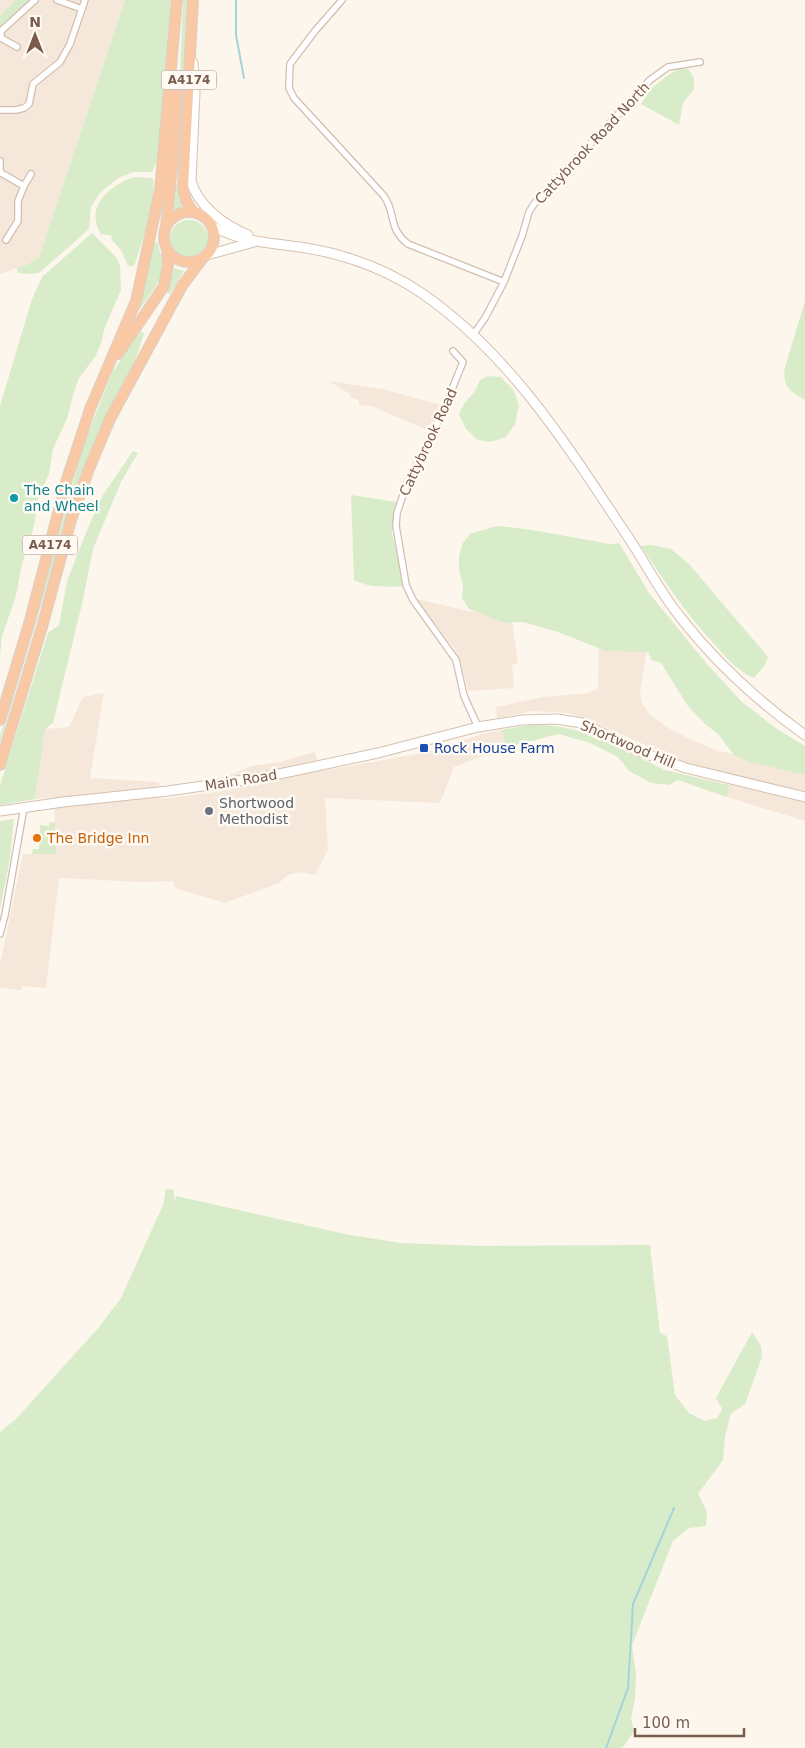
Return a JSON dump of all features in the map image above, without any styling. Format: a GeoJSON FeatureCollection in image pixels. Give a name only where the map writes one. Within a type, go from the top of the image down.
{"type":"FeatureCollection","features":[{"type":"Feature","properties":{"kind":"highway","name":"A4174"},"geometry":{"type":"LineString","coordinates":[[166,226],[173,158],[178,0]]}},
{"type":"Feature","properties":{"kind":"highway"},"geometry":{"type":"LineString","coordinates":[[105,373],[136,301],[154,221],[164,158],[178,0]]}},
{"type":"Feature","properties":{"kind":"highway","name":"A4174"},"geometry":{"type":"LineString","coordinates":[[193,212],[186,201],[184,187],[194,0]]}},
{"type":"Feature","properties":{"kind":"highway"},"geometry":{"type":"LineString","coordinates":[[193,212],[204,217],[212,226],[214,241],[205,256],[192,262],[180,261],[167,250],[164,238],[166,226],[175,216],[193,212]]}},
{"type":"Feature","properties":{"kind":"highway","name":"A4174"},"geometry":{"type":"LineString","coordinates":[[0,720],[29,624],[66,479],[90,409],[105,373],[164,286],[168,265],[167,250]]}},
{"type":"Feature","properties":{"kind":"highway","name":"A4174"},"geometry":{"type":"LineString","coordinates":[[0,765],[42,627],[71,520],[89,469],[114,411],[182,286],[205,256]]}},
{"type":"Feature","properties":{"kind":"main road"},"geometry":{"type":"LineString","coordinates":[[192,33],[195,93],[191,181],[194,191],[218,217],[234,229],[286,246]]}},
{"type":"Feature","properties":{"kind":"main road"},"geometry":{"type":"LineString","coordinates":[[212,226],[229,234],[255,242],[328,252],[374,267],[423,294],[473,335],[502,364],[544,414],[572,452],[680,617],[705,647],[745,687],[805,735]]}},
{"type":"Feature","properties":{"kind":"main road"},"geometry":{"type":"LineString","coordinates":[[205,256],[255,242]]}},
{"type":"Feature","properties":{"kind":"main road","name":"Shortwood Hill"},"geometry":{"type":"LineString","coordinates":[[478,727],[522,720],[557,719],[582,723],[641,752],[686,768],[805,797]]}},
{"type":"Feature","properties":{"kind":"main road","name":"Main Road"},"geometry":{"type":"LineString","coordinates":[[0,811],[168,791],[265,777],[378,753],[478,727]]}},
{"type":"Feature","properties":{"kind":"street"},"geometry":{"type":"LineString","coordinates":[[57,0],[82,9]]}},
{"type":"Feature","properties":{"kind":"street"},"geometry":{"type":"LineString","coordinates":[[0,110],[16,110],[24,108],[29,104],[33,84],[60,62],[70,44],[85,0]]}},
{"type":"Feature","properties":{"kind":"street"},"geometry":{"type":"LineString","coordinates":[[342,0],[290,64],[289,88],[294,98],[384,196],[389,204],[395,231],[401,238],[408,244],[504,282]]}},
{"type":"Feature","properties":{"kind":"street"},"geometry":{"type":"LineString","coordinates":[[17,47],[1,38],[1,31],[34,1]]}},
{"type":"Feature","properties":{"kind":"street","name":"Cattybrook Road North"},"geometry":{"type":"LineString","coordinates":[[473,335],[504,282],[529,212],[546,191],[650,80],[668,67],[700,62]]}},
{"type":"Feature","properties":{"kind":"street"},"geometry":{"type":"LineString","coordinates":[[0,161],[1,173],[24,186]]}},
{"type":"Feature","properties":{"kind":"street"},"geometry":{"type":"LineString","coordinates":[[6,240],[18,221],[18,201],[31,174]]}},
{"type":"Feature","properties":{"kind":"street","name":"Cattybrook Road"},"geometry":{"type":"LineString","coordinates":[[453,352],[464,362],[442,414],[406,486],[397,513],[396,526],[406,585],[429,624],[456,660],[464,696],[478,727]]}},
{"type":"Feature","properties":{"kind":"street"},"geometry":{"type":"LineString","coordinates":[[0,934],[5,915],[22,808]]}},
{"type":"Feature","properties":{"kind":"shaded area"},"geometry":{"type":"Polygon","coordinates":[[[0,0],[125,0],[39,257],[26,265],[0,274],[0,0]]]}},
{"type":"Feature","properties":{"kind":"shaded area"},"geometry":{"type":"Polygon","coordinates":[[[329,381],[382,389],[441,405],[429,431],[372,406],[359,405],[359,400],[350,397],[350,394],[329,381]]]}},
{"type":"Feature","properties":{"kind":"shaded area"},"geometry":{"type":"Polygon","coordinates":[[[416,599],[512,621],[518,663],[512,665],[514,688],[468,691],[461,662],[454,648],[416,599]]]}},
{"type":"Feature","properties":{"kind":"shaded area"},"geometry":{"type":"Polygon","coordinates":[[[599,646],[647,649],[640,691],[642,703],[651,716],[675,732],[718,751],[805,768],[805,821],[727,797],[730,774],[681,761],[592,721],[568,713],[533,711],[497,718],[496,707],[542,697],[589,693],[598,688],[599,646]]]}},
{"type":"Feature","properties":{"kind":"shaded area"},"geometry":{"type":"Polygon","coordinates":[[[104,693],[90,778],[159,782],[161,799],[223,791],[221,779],[251,766],[280,762],[315,752],[321,771],[412,755],[501,730],[507,747],[454,767],[440,803],[325,798],[328,850],[315,875],[301,872],[288,875],[279,883],[225,903],[175,888],[173,881],[142,882],[59,878],[46,988],[22,986],[21,990],[0,988],[0,964],[23,854],[56,853],[54,797],[35,799],[45,729],[69,727],[83,697],[104,693]]]}},
{"type":"Feature","properties":{"kind":"green space"},"geometry":{"type":"Polygon","coordinates":[[[15,0],[31,0],[0,27],[0,16],[15,0]]]}},
{"type":"Feature","properties":{"kind":"green space"},"geometry":{"type":"Polygon","coordinates":[[[125,0],[171,0],[160,161],[156,163],[152,172],[134,172],[118,178],[100,193],[91,207],[89,229],[39,273],[18,273],[17,268],[39,257],[125,0]]]}},
{"type":"Feature","properties":{"kind":"green space"},"geometry":{"type":"Polygon","coordinates":[[[183,0],[189,0],[180,171],[176,171],[183,0]]]}},
{"type":"Feature","properties":{"kind":"green space"},"geometry":{"type":"Polygon","coordinates":[[[680,68],[688,69],[694,78],[694,89],[683,103],[679,125],[641,104],[658,83],[680,68]]]}},
{"type":"Feature","properties":{"kind":"green space"},"geometry":{"type":"Polygon","coordinates":[[[134,177],[153,178],[154,187],[148,221],[135,264],[128,266],[121,250],[111,239],[112,236],[101,234],[95,215],[97,207],[108,192],[134,177]]]}},
{"type":"Feature","properties":{"kind":"green space"},"geometry":{"type":"Polygon","coordinates":[[[175,185],[179,185],[179,198],[182,207],[172,212],[175,185]]]}},
{"type":"Feature","properties":{"kind":"green space"},"geometry":{"type":"Polygon","coordinates":[[[189,220],[203,225],[208,239],[203,253],[189,258],[175,253],[170,239],[175,225],[189,220]]]}},
{"type":"Feature","properties":{"kind":"green space"},"geometry":{"type":"Polygon","coordinates":[[[92,233],[116,257],[120,266],[121,290],[105,327],[95,357],[79,378],[68,416],[53,449],[49,474],[38,499],[34,526],[21,568],[16,596],[2,636],[0,657],[0,406],[32,299],[42,277],[92,233]]]}},
{"type":"Feature","properties":{"kind":"green space"},"geometry":{"type":"Polygon","coordinates":[[[157,242],[164,265],[160,280],[140,309],[137,310],[153,243],[157,242]]]}},
{"type":"Feature","properties":{"kind":"green space"},"geometry":{"type":"Polygon","coordinates":[[[174,268],[184,271],[170,294],[167,293],[174,268]]]}},
{"type":"Feature","properties":{"kind":"green space"},"geometry":{"type":"Polygon","coordinates":[[[805,301],[805,400],[791,391],[786,383],[784,374],[805,301]]]}},
{"type":"Feature","properties":{"kind":"green space"},"geometry":{"type":"Polygon","coordinates":[[[142,331],[144,334],[135,361],[94,446],[64,529],[0,743],[0,736],[39,607],[82,449],[112,373],[132,342],[142,331]]]}},
{"type":"Feature","properties":{"kind":"green space"},"geometry":{"type":"Polygon","coordinates":[[[488,376],[501,377],[514,391],[519,405],[515,424],[506,437],[491,442],[478,440],[466,429],[459,414],[464,404],[475,391],[480,380],[488,376]]]}},
{"type":"Feature","properties":{"kind":"green space"},"geometry":{"type":"Polygon","coordinates":[[[133,451],[138,453],[121,482],[93,549],[82,604],[53,723],[45,729],[35,799],[0,805],[0,785],[48,633],[59,625],[67,581],[103,495],[133,451]]]}},
{"type":"Feature","properties":{"kind":"green space"},"geometry":{"type":"Polygon","coordinates":[[[351,495],[396,502],[392,533],[404,586],[372,586],[354,580],[351,495]]]}},
{"type":"Feature","properties":{"kind":"green space"},"geometry":{"type":"Polygon","coordinates":[[[496,526],[531,530],[608,544],[619,543],[649,593],[707,664],[742,702],[777,729],[805,746],[805,775],[750,762],[734,755],[718,734],[705,724],[688,706],[661,663],[651,660],[648,652],[606,651],[558,632],[523,622],[505,623],[469,609],[462,598],[463,585],[459,570],[459,556],[463,543],[470,534],[496,526]]]}},
{"type":"Feature","properties":{"kind":"green space"},"geometry":{"type":"Polygon","coordinates":[[[651,545],[671,549],[689,564],[768,657],[765,665],[754,678],[743,672],[729,660],[686,610],[641,546],[651,545]]]}},
{"type":"Feature","properties":{"kind":"green space"},"geometry":{"type":"Polygon","coordinates":[[[536,724],[562,727],[590,734],[665,770],[729,785],[727,797],[678,780],[669,785],[651,783],[629,771],[618,757],[590,743],[559,734],[507,747],[501,730],[536,724]]]}},
{"type":"Feature","properties":{"kind":"green space"},"geometry":{"type":"Polygon","coordinates":[[[14,819],[10,858],[0,909],[0,821],[14,819]]]}},
{"type":"Feature","properties":{"kind":"green space"},"geometry":{"type":"Polygon","coordinates":[[[49,822],[55,823],[56,854],[32,854],[33,849],[39,849],[40,825],[49,826],[49,822]]]}},
{"type":"Feature","properties":{"kind":"green space"},"geometry":{"type":"Polygon","coordinates":[[[166,1189],[174,1190],[174,1202],[176,1196],[345,1234],[400,1243],[480,1246],[650,1245],[660,1333],[667,1336],[675,1395],[689,1413],[705,1421],[717,1418],[722,1409],[716,1398],[752,1332],[761,1346],[762,1357],[745,1404],[731,1414],[725,1436],[723,1460],[698,1494],[707,1512],[706,1526],[689,1528],[673,1541],[632,1645],[636,1675],[635,1699],[631,1718],[634,1731],[624,1746],[621,1748],[0,1748],[0,1432],[16,1419],[99,1327],[121,1298],[163,1205],[166,1189]]]}},
{"type":"Feature","properties":{"kind":"waterway"},"geometry":{"type":"LineString","coordinates":[[236,0],[236,35],[244,78]]}},
{"type":"Feature","properties":{"kind":"waterway"},"geometry":{"type":"LineString","coordinates":[[606,1748],[628,1688],[633,1604],[674,1508]]}},
{"type":"Feature","properties":{"kind":"place","name":"The Chain and Wheel"},"geometry":{"type":"Point","coordinates":[14,498]}},
{"type":"Feature","properties":{"kind":"place","name":"Rock House Farm"},"geometry":{"type":"Point","coordinates":[424,748]}},
{"type":"Feature","properties":{"kind":"place","name":"Shortwood Methodist"},"geometry":{"type":"Point","coordinates":[209,811]}},
{"type":"Feature","properties":{"kind":"place","name":"The Bridge Inn"},"geometry":{"type":"Point","coordinates":[37,838]}}]}
